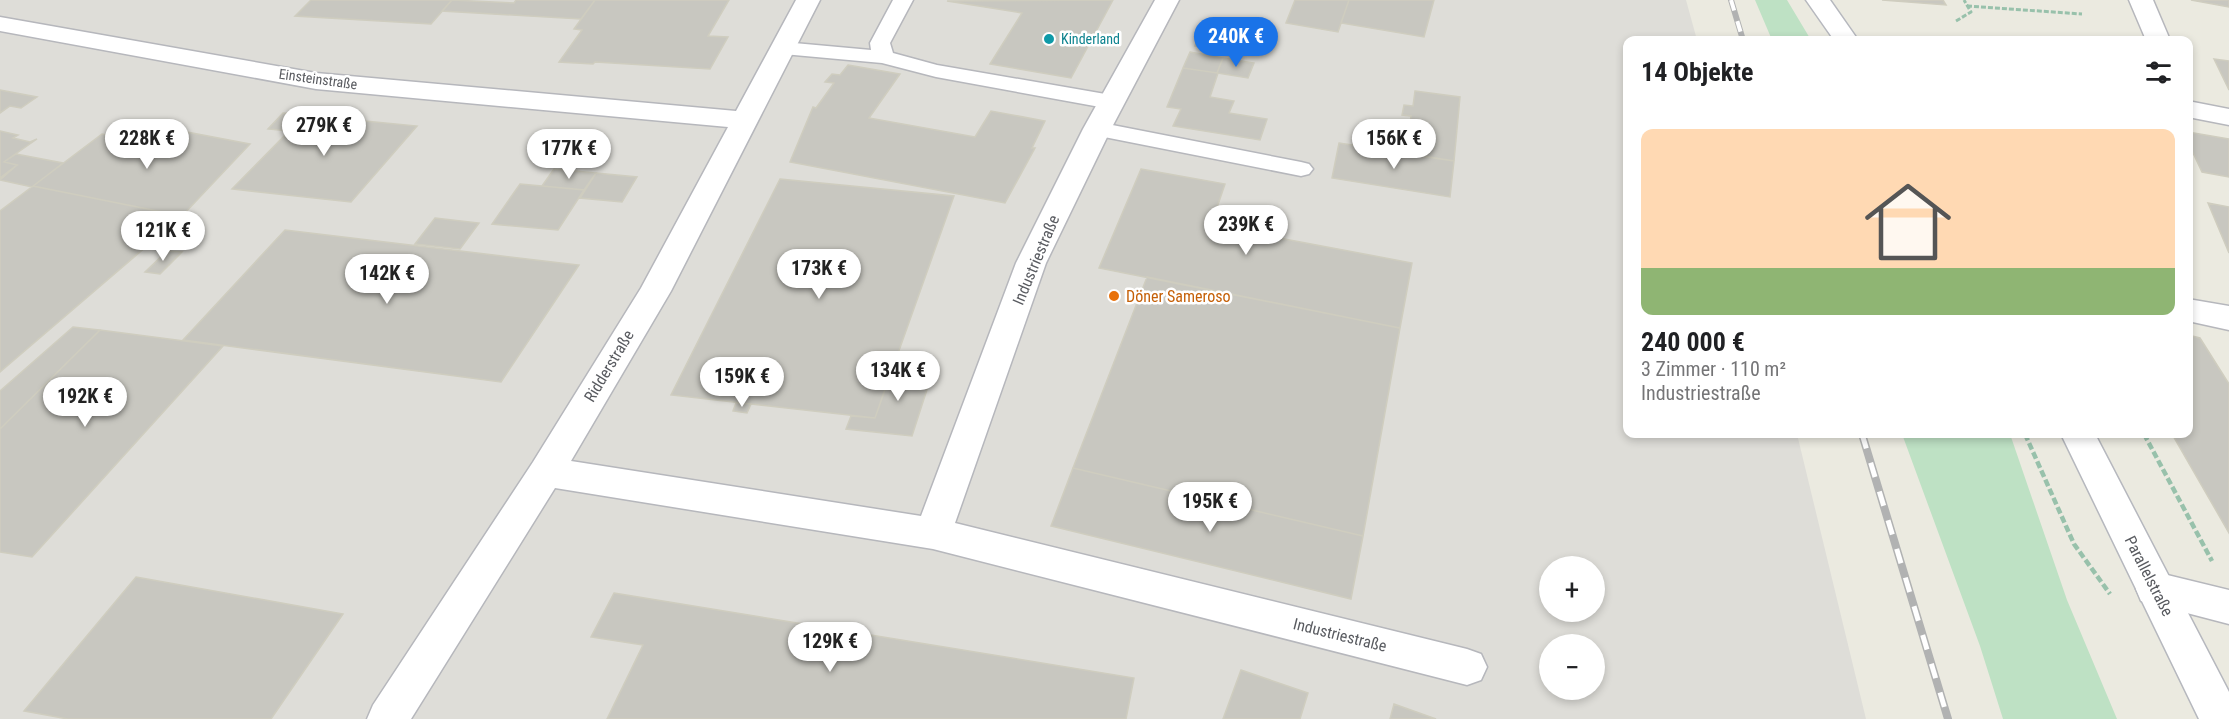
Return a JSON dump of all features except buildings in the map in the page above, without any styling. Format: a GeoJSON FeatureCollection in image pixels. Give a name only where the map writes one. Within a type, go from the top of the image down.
{"type":"FeatureCollection","features":[{"type":"Feature","properties":{"kind":"street","name":"Ridderstraße"},"geometry":{"type":"LineString","coordinates":[[388,719],[546,472],[655,291],[747,120],[808,0]]}},
{"type":"Feature","properties":{"kind":"street","name":"Industriestraße"},"geometry":{"type":"LineString","coordinates":[[933,533],[1031,263],[1104,116],[1167,0]]}},
{"type":"Feature","properties":{"kind":"street"},"geometry":{"type":"LineString","coordinates":[[1818,0],[1843,36]]}},
{"type":"Feature","properties":{"kind":"street"},"geometry":{"type":"LineString","coordinates":[[2141,0],[2156,36]]}},
{"type":"Feature","properties":{"kind":"street","name":"Einsteinstraße"},"geometry":{"type":"LineString","coordinates":[[4,28],[316,81],[747,120]]}},
{"type":"Feature","properties":{"kind":"street"},"geometry":{"type":"LineString","coordinates":[[2193,110],[2229,117]]}},
{"type":"Feature","properties":{"kind":"street"},"geometry":{"type":"LineString","coordinates":[[2193,311],[2229,318]]}},
{"type":"Feature","properties":{"kind":"street","name":"Parallelstraße"},"geometry":{"type":"LineString","coordinates":[[2080,438],[2221,719]]}},
{"type":"Feature","properties":{"kind":"street","name":"Industriestraße"},"geometry":{"type":"LineString","coordinates":[[546,472],[933,533],[1467,667]]}},
{"type":"Feature","properties":{"kind":"street"},"geometry":{"type":"LineString","coordinates":[[2155,589],[2229,607]]}},
{"type":"Feature","properties":{"kind":"lane"},"geometry":{"type":"LineString","coordinates":[[883,57],[880,43],[903,0]]}},
{"type":"Feature","properties":{"kind":"lane"},"geometry":{"type":"LineString","coordinates":[[783,48],[883,57],[1301,168]]}},
{"type":"Feature","properties":{"kind":"path"},"geometry":{"type":"LineString","coordinates":[[1956,21],[1971,12],[1964,0]]}},
{"type":"Feature","properties":{"kind":"path"},"geometry":{"type":"LineString","coordinates":[[1967,6],[2082,14]]}},
{"type":"Feature","properties":{"kind":"path"},"geometry":{"type":"LineString","coordinates":[[2146,438],[2213,563]]}},
{"type":"Feature","properties":{"kind":"shaded area"},"geometry":{"type":"Polygon","coordinates":[[[0,0],[1686,0],[1696,36],[1623,36],[1623,438],[1798,438],[1866,719],[0,719],[0,0]]]}},
{"type":"Feature","properties":{"kind":"green space"},"geometry":{"type":"Polygon","coordinates":[[[1755,0],[1787,0],[1809,36],[1770,36],[1755,0]]]}},
{"type":"Feature","properties":{"kind":"green space"},"geometry":{"type":"Polygon","coordinates":[[[1903,438],[2011,438],[2067,600],[2117,719],[2003,719],[1980,646],[1903,438]]]}},
{"type":"Feature","properties":{"kind":"railway"},"geometry":{"type":"LineString","coordinates":[[1731,0],[1742,36]]}},
{"type":"Feature","properties":{"kind":"railway"},"geometry":{"type":"LineString","coordinates":[[1863,438],[1948,719]]}},
{"type":"Feature","properties":{"kind":"place","name":"Kinderland"},"geometry":{"type":"Point","coordinates":[1049,39]}},
{"type":"Feature","properties":{"kind":"place","name":"Döner Sameroso"},"geometry":{"type":"Point","coordinates":[1114,296]}}]}
